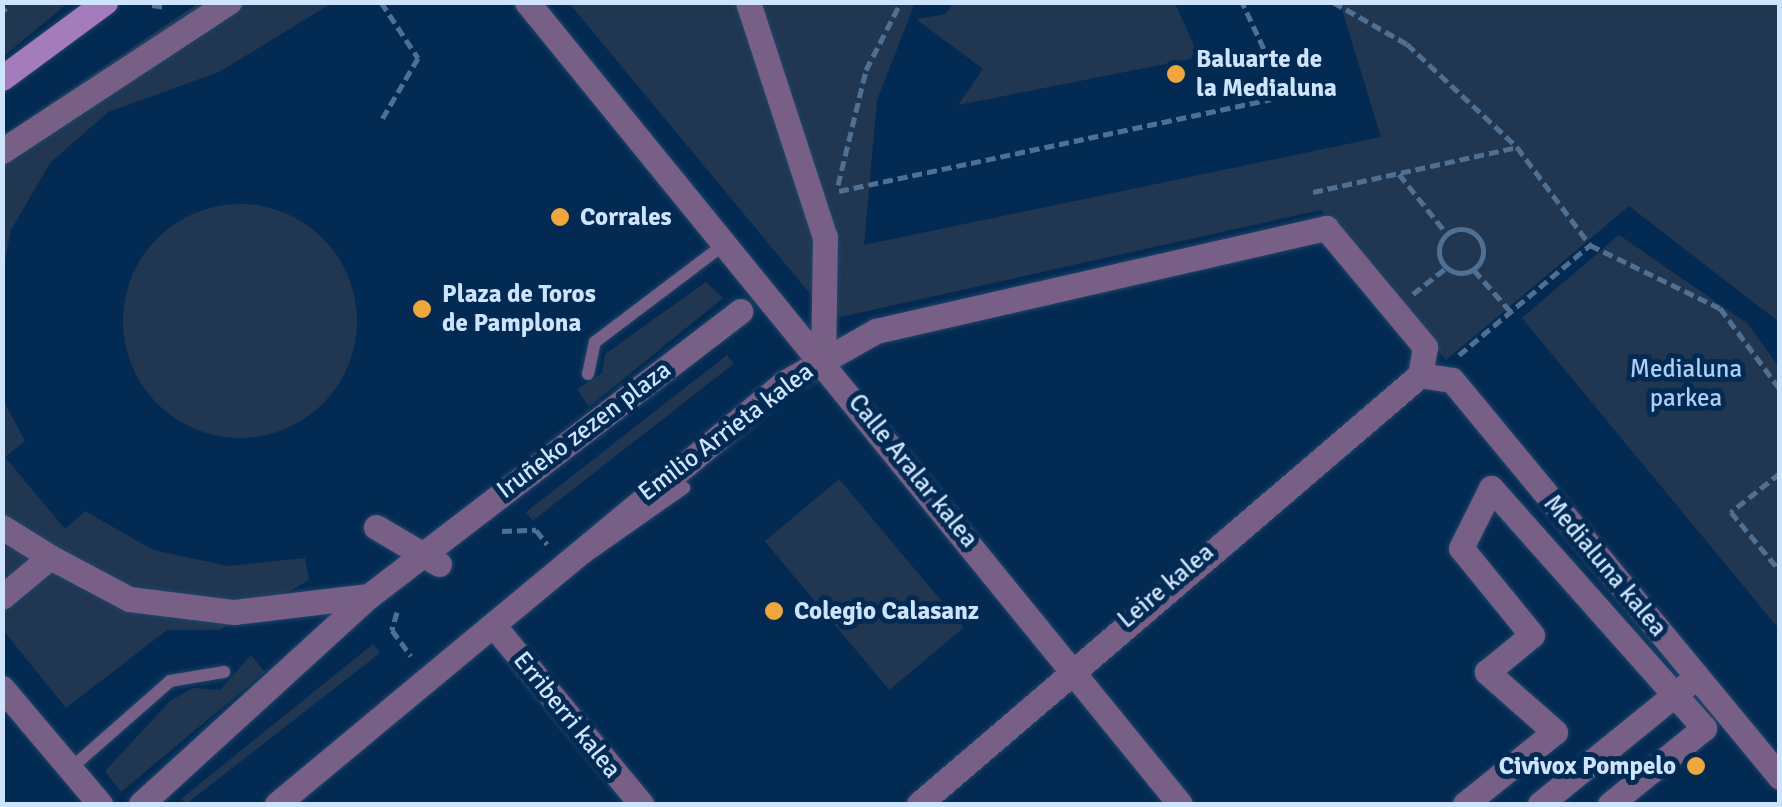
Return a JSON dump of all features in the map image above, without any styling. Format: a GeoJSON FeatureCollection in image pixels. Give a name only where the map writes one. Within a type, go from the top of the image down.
{"type":"FeatureCollection","features":[{"type":"Feature","properties":{"kind":"main road"},"geometry":{"type":"LineString","coordinates":[[2,78],[104,3]]}},
{"type":"Feature","properties":{"kind":"street"},"geometry":{"type":"LineString","coordinates":[[2,151],[229,2]]}},
{"type":"Feature","properties":{"kind":"street","name":"Calle Aralar kalea"},"geometry":{"type":"LineString","coordinates":[[527,2],[728,240],[1070,672],[1180,804]]}},
{"type":"Feature","properties":{"kind":"street"},"geometry":{"type":"LineString","coordinates":[[748,2],[825,236],[823,360]]}},
{"type":"Feature","properties":{"kind":"street","name":"Emilio Arrieta kalea"},"geometry":{"type":"LineString","coordinates":[[277,804],[565,567],[584,542],[823,360],[876,331],[1326,228],[1425,347],[1420,374]]}},
{"type":"Feature","properties":{"kind":"street","name":"Iruñeko zezen plaza"},"geometry":{"type":"LineString","coordinates":[[152,802],[369,596],[434,556],[740,311]]}},
{"type":"Feature","properties":{"kind":"street","name":"Leire kalea"},"geometry":{"type":"LineString","coordinates":[[919,804],[1420,374]]}},
{"type":"Feature","properties":{"kind":"street","name":"Medialuna kalea"},"geometry":{"type":"LineString","coordinates":[[1420,374],[1452,380],[1780,777]]}},
{"type":"Feature","properties":{"kind":"street"},"geometry":{"type":"LineString","coordinates":[[1465,804],[1555,732],[1487,672],[1532,635],[1460,548],[1491,488],[1704,728],[1610,804]]}},
{"type":"Feature","properties":{"kind":"street"},"geometry":{"type":"LineString","coordinates":[[376,527],[434,556]]}},
{"type":"Feature","properties":{"kind":"street"},"geometry":{"type":"LineString","coordinates":[[2,528],[50,557],[147,602],[234,612],[369,596]]}},
{"type":"Feature","properties":{"kind":"street"},"geometry":{"type":"LineString","coordinates":[[2,597],[50,557]]}},
{"type":"Feature","properties":{"kind":"street","name":"Erriberri kalea"},"geometry":{"type":"LineString","coordinates":[[494,626],[641,804]]}},
{"type":"Feature","properties":{"kind":"street"},"geometry":{"type":"LineString","coordinates":[[1540,804],[1697,677]]}},
{"type":"Feature","properties":{"kind":"street"},"geometry":{"type":"LineString","coordinates":[[2,688],[100,804]]}},
{"type":"Feature","properties":{"kind":"lane"},"geometry":{"type":"LineString","coordinates":[[588,374],[595,342],[728,240]]}},
{"type":"Feature","properties":{"kind":"lane"},"geometry":{"type":"LineString","coordinates":[[565,567],[597,557],[684,488]]}},
{"type":"Feature","properties":{"kind":"lane"},"geometry":{"type":"LineString","coordinates":[[70,769],[170,681],[224,672]]}},
{"type":"Feature","properties":{"kind":"path"},"geometry":{"type":"LineString","coordinates":[[381,2],[418,58],[382,119]]}},
{"type":"Feature","properties":{"kind":"path"},"geometry":{"type":"LineString","coordinates":[[825,236],[866,70],[902,2]]}},
{"type":"Feature","properties":{"kind":"path"},"geometry":{"type":"LineString","coordinates":[[836,192],[1270,99],[1270,62],[1242,2]]}},
{"type":"Feature","properties":{"kind":"path"},"geometry":{"type":"LineString","coordinates":[[1333,2],[1407,44],[1517,147],[1590,246],[1720,308],[1780,389]]}},
{"type":"Feature","properties":{"kind":"path"},"geometry":{"type":"LineString","coordinates":[[152,5],[156,12]]}},
{"type":"Feature","properties":{"kind":"path"},"geometry":{"type":"LineString","coordinates":[[1313,192],[1517,147]]}},
{"type":"Feature","properties":{"kind":"path"},"geometry":{"type":"LineString","coordinates":[[1398,173],[1447,234]]}},
{"type":"Feature","properties":{"kind":"path"},"geometry":{"type":"LineString","coordinates":[[1446,268],[1439,250],[1447,234],[1467,229],[1482,242],[1474,270]]}},
{"type":"Feature","properties":{"kind":"path"},"geometry":{"type":"LineString","coordinates":[[1453,360],[1590,246]]}},
{"type":"Feature","properties":{"kind":"path"},"geometry":{"type":"LineString","coordinates":[[1403,302],[1446,268],[1474,270],[1511,312]]}},
{"type":"Feature","properties":{"kind":"path"},"geometry":{"type":"LineString","coordinates":[[1780,473],[1732,512],[1780,571]]}},
{"type":"Feature","properties":{"kind":"path"},"geometry":{"type":"LineString","coordinates":[[496,533],[536,530],[548,544]]}},
{"type":"Feature","properties":{"kind":"path"},"geometry":{"type":"LineString","coordinates":[[394,616],[411,656]]}},
{"type":"Feature","properties":{"kind":"green space"},"geometry":{"type":"Polygon","coordinates":[[[5,2],[68,2],[68,3],[3,57],[5,2]]]}},
{"type":"Feature","properties":{"kind":"green space"},"geometry":{"type":"Polygon","coordinates":[[[199,3],[332,3],[219,72],[108,112],[50,163],[11,230],[3,270],[3,135],[199,3]]]}},
{"type":"Feature","properties":{"kind":"green space"},"geometry":{"type":"Polygon","coordinates":[[[569,3],[915,3],[877,100],[864,245],[1381,137],[1340,3],[1779,3],[1779,322],[1629,206],[1446,360],[1321,210],[831,319],[569,3]]]}},
{"type":"Feature","properties":{"kind":"green space"},"geometry":{"type":"Polygon","coordinates":[[[953,3],[1175,3],[1195,48],[1191,59],[958,105],[983,69],[916,19],[946,14],[953,3]]]}},
{"type":"Feature","properties":{"kind":"green space"},"geometry":{"type":"Polygon","coordinates":[[[240,204],[285,213],[323,238],[348,276],[357,321],[348,366],[323,404],[285,429],[240,438],[195,429],[157,404],[132,366],[123,321],[132,276],[157,238],[195,213],[240,204]]]}},
{"type":"Feature","properties":{"kind":"green space","name":"Medialuna parkea"},"geometry":{"type":"Polygon","coordinates":[[[1619,235],[1748,324],[1779,367],[1779,629],[1522,318],[1619,235]]]}},
{"type":"Feature","properties":{"kind":"green space"},"geometry":{"type":"Polygon","coordinates":[[[706,282],[723,298],[589,407],[577,389],[602,373],[605,354],[706,282]]]}},
{"type":"Feature","properties":{"kind":"green space"},"geometry":{"type":"Polygon","coordinates":[[[727,355],[734,364],[533,521],[526,512],[727,355]]]}},
{"type":"Feature","properties":{"kind":"green space"},"geometry":{"type":"Polygon","coordinates":[[[2,398],[25,441],[5,457],[65,529],[85,511],[153,550],[228,566],[305,558],[309,580],[220,630],[167,630],[66,708],[3,630],[2,398]]]}},
{"type":"Feature","properties":{"kind":"green space"},"geometry":{"type":"Polygon","coordinates":[[[839,479],[964,628],[889,690],[765,541],[839,479]]]}},
{"type":"Feature","properties":{"kind":"green space"},"geometry":{"type":"Polygon","coordinates":[[[373,644],[380,653],[186,804],[181,799],[373,644]]]}},
{"type":"Feature","properties":{"kind":"green space"},"geometry":{"type":"Polygon","coordinates":[[[251,655],[265,672],[121,792],[105,771],[170,701],[193,688],[220,690],[251,655]]]}},
{"type":"Feature","properties":{"kind":"place","name":"Baluarte de la Medialuna"},"geometry":{"type":"Point","coordinates":[1176,74]}},
{"type":"Feature","properties":{"kind":"place","name":"Corrales"},"geometry":{"type":"Point","coordinates":[560,217]}},
{"type":"Feature","properties":{"kind":"place","name":"Plaza de Toros de Pamplona"},"geometry":{"type":"Point","coordinates":[422,309]}},
{"type":"Feature","properties":{"kind":"place","name":"Colegio Calasanz"},"geometry":{"type":"Point","coordinates":[774,611]}},
{"type":"Feature","properties":{"kind":"place","name":"Civivox Pompelo"},"geometry":{"type":"Point","coordinates":[1696,766]}}]}
